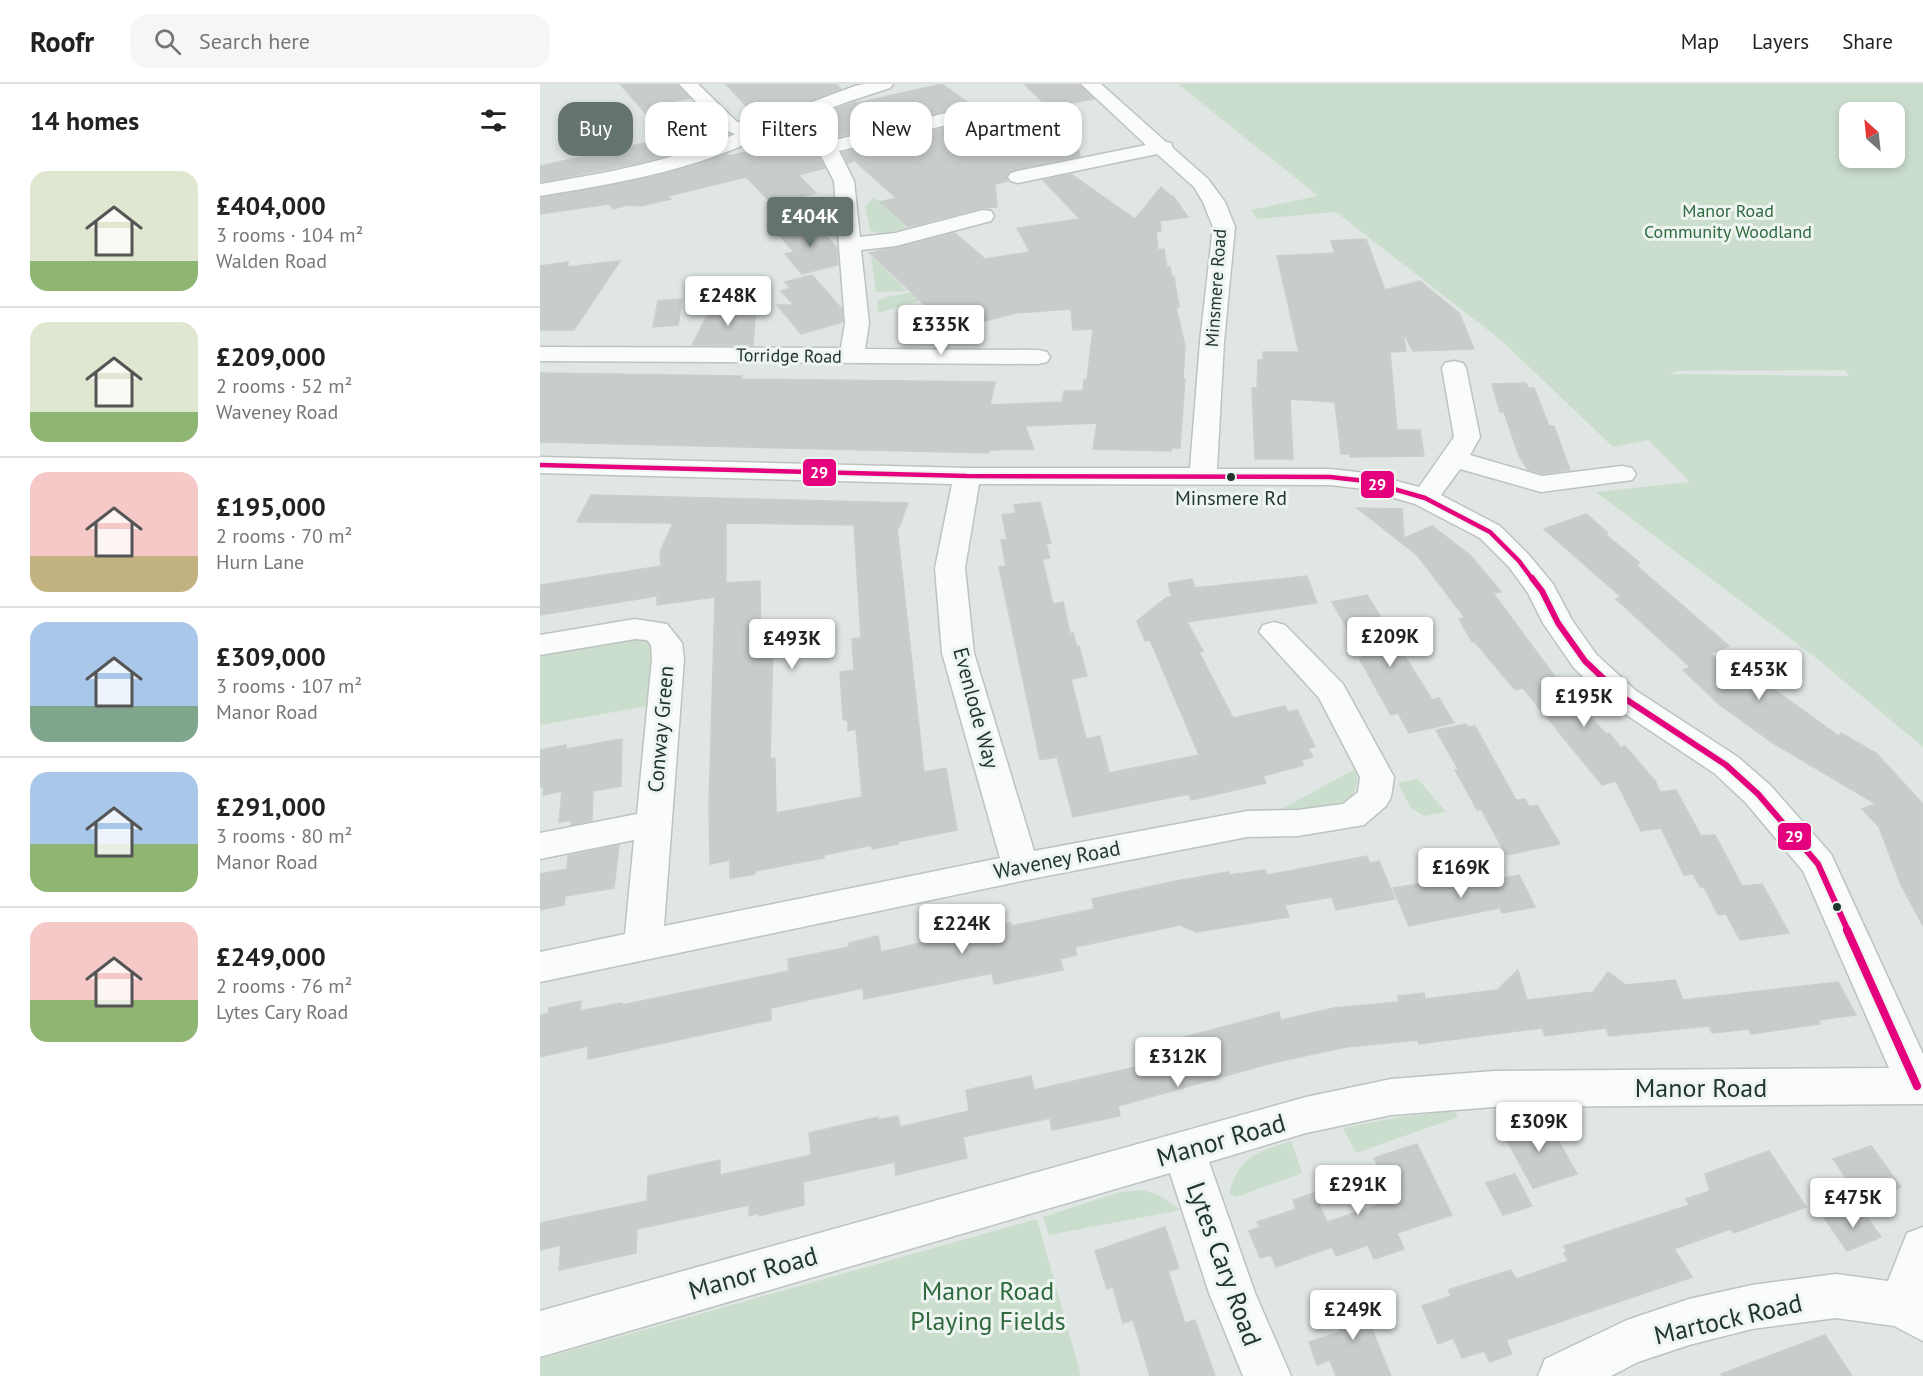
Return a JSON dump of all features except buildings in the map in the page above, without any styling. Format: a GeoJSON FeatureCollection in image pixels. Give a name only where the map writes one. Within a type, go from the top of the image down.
{"type":"FeatureCollection","features":[{"type":"Feature","properties":{"kind":"street"},"geometry":{"type":"LineString","coordinates":[[688,84],[729,125],[740,130]]}},
{"type":"Feature","properties":{"kind":"street"},"geometry":{"type":"LineString","coordinates":[[828,102],[884,84]]}},
{"type":"Feature","properties":{"kind":"street","name":"Minsmere Road"},"geometry":{"type":"LineString","coordinates":[[1090,84],[1164,147],[1201,183],[1214,202],[1224,227],[1212,342],[1203,476]]}},
{"type":"Feature","properties":{"kind":"street"},"geometry":{"type":"LineString","coordinates":[[838,145],[944,120]]}},
{"type":"Feature","properties":{"kind":"street"},"geometry":{"type":"LineString","coordinates":[[540,190],[648,169],[705,153],[740,139]]}},
{"type":"Feature","properties":{"kind":"street"},"geometry":{"type":"LineString","coordinates":[[1018,177],[1164,147]]}},
{"type":"Feature","properties":{"kind":"street"},"geometry":{"type":"LineString","coordinates":[[831,156],[844,181],[857,323],[852,357]]}},
{"type":"Feature","properties":{"kind":"street"},"geometry":{"type":"LineString","coordinates":[[850,245],[886,241],[983,216]]}},
{"type":"Feature","properties":{"kind":"street","name":"Torridge Road"},"geometry":{"type":"LineString","coordinates":[[540,354],[1038,359]]}},
{"type":"Feature","properties":{"kind":"street"},"geometry":{"type":"LineString","coordinates":[[1425,498],[1467,437],[1455,373],[1428,380]]}},
{"type":"Feature","properties":{"kind":"street"},"geometry":{"type":"LineString","coordinates":[[1454,459],[1541,484],[1622,474]]}},
{"type":"Feature","properties":{"kind":"street"},"geometry":{"type":"LineString","coordinates":[[540,465],[967,476],[1330,477],[1366,481],[1425,498],[1490,532],[1519,561],[1542,591],[1558,623],[1585,661],[1624,698],[1726,765],[1758,794],[1797,836],[1818,864],[1920,1086]]}},
{"type":"Feature","properties":{"kind":"street","name":"Evenlode Way"},"geometry":{"type":"LineString","coordinates":[[967,476],[950,568],[958,654],[1021,867]]}},
{"type":"Feature","properties":{"kind":"street","name":"Conway Green"},"geometry":{"type":"LineString","coordinates":[[540,645],[635,629],[656,631],[666,643],[668,659],[643,947]]}},
{"type":"Feature","properties":{"kind":"street","name":"Waveney Road"},"geometry":{"type":"LineString","coordinates":[[540,967],[1021,867],[1247,824],[1298,823],[1352,816],[1374,797],[1377,777],[1332,692],[1274,632]]}},
{"type":"Feature","properties":{"kind":"street"},"geometry":{"type":"LineString","coordinates":[[540,846],[652,824]]}},
{"type":"Feature","properties":{"kind":"street","name":"Manor Road"},"geometry":{"type":"LineString","coordinates":[[540,1334],[1306,1115],[1391,1097],[1494,1089],[1920,1086]]}},
{"type":"Feature","properties":{"kind":"street","name":"Lytes Cary Road"},"geometry":{"type":"LineString","coordinates":[[1184,1151],[1205,1215],[1267,1376]]}},
{"type":"Feature","properties":{"kind":"street","name":"Martock Road"},"geometry":{"type":"LineString","coordinates":[[1562,1376],[1627,1343],[1689,1322],[1752,1307],[1836,1296],[1912,1312],[1923,1248]]}},
{"type":"Feature","properties":{"kind":"green space","name":"Manor Road Community Woodland"},"geometry":{"type":"Polygon","coordinates":[[[1178,84],[1923,84],[1923,747],[1816,658],[1596,492],[1690,482],[1648,440],[1613,447],[1502,341],[1336,212],[1257,219],[1251,210],[1318,196],[1178,84]],[[1844,370],[1677,371],[1668,374],[1850,376],[1844,370]]]}},
{"type":"Feature","properties":{"kind":"green space"},"geometry":{"type":"Polygon","coordinates":[[[874,197],[907,228],[885,234],[870,231],[865,206],[874,197]]]}},
{"type":"Feature","properties":{"kind":"green space"},"geometry":{"type":"Polygon","coordinates":[[[871,255],[907,291],[876,292],[871,255]]]}},
{"type":"Feature","properties":{"kind":"green space"},"geometry":{"type":"Polygon","coordinates":[[[970,277],[979,283],[878,313],[877,301],[886,297],[970,277]]]}},
{"type":"Feature","properties":{"kind":"green space"},"geometry":{"type":"Polygon","coordinates":[[[629,637],[644,639],[653,644],[654,705],[540,725],[540,653],[629,637]]]}},
{"type":"Feature","properties":{"kind":"green space"},"geometry":{"type":"Polygon","coordinates":[[[1355,769],[1357,783],[1353,793],[1344,801],[1318,809],[1278,811],[1355,769]]]}},
{"type":"Feature","properties":{"kind":"green space"},"geometry":{"type":"Polygon","coordinates":[[[1418,779],[1446,812],[1424,816],[1411,808],[1398,783],[1418,779]]]}},
{"type":"Feature","properties":{"kind":"green space"},"geometry":{"type":"Polygon","coordinates":[[[1454,1111],[1458,1117],[1356,1153],[1343,1128],[1400,1117],[1454,1111]]]}},
{"type":"Feature","properties":{"kind":"green space"},"geometry":{"type":"Polygon","coordinates":[[[1291,1141],[1302,1173],[1236,1197],[1229,1194],[1238,1172],[1251,1158],[1291,1141]]]}},
{"type":"Feature","properties":{"kind":"green space"},"geometry":{"type":"Polygon","coordinates":[[[1142,1190],[1157,1194],[1181,1210],[1049,1235],[1043,1217],[1120,1192],[1142,1190]]]}},
{"type":"Feature","properties":{"kind":"green space","name":"Manor Road Playing Fields"},"geometry":{"type":"Polygon","coordinates":[[[1037,1219],[1081,1376],[540,1376],[540,1359],[1037,1219]]]}},
{"type":"Feature","properties":{"kind":"transit line","name":"29"},"geometry":{"type":"LineString","coordinates":[[540,465],[967,476],[1330,477],[1366,481],[1425,498],[1490,532],[1519,561],[1542,591],[1558,623],[1585,661],[1624,698],[1726,765],[1758,794],[1818,864],[1917,1086]]}},
{"type":"Feature","properties":{"kind":"place","name":"Minsmere Rd"},"geometry":{"type":"Point","coordinates":[1231,477]}}]}
